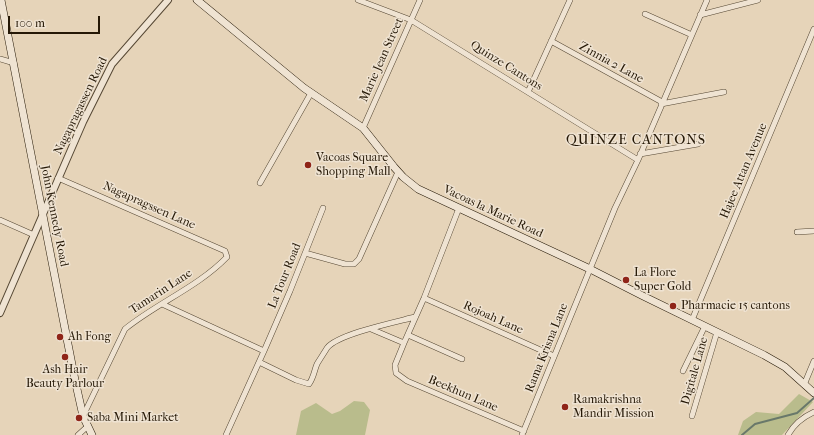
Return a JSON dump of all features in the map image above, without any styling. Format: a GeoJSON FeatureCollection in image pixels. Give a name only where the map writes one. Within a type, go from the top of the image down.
{"type":"FeatureCollection","features":[{"type":"Feature","properties":{"kind":"main road","name":"John Kennedy Road"},"geometry":{"type":"LineString","coordinates":[[1,0],[75,380],[83,416],[92,435]]}},
{"type":"Feature","properties":{"kind":"main road","name":"Vacoas la Marie Road"},"geometry":{"type":"LineString","coordinates":[[197,0],[311,93],[363,128],[402,177],[418,189],[590,269],[777,362],[785,367],[813,392]]}},
{"type":"Feature","properties":{"kind":"street","name":"Nagapragassen Road"},"geometry":{"type":"LineString","coordinates":[[0,313],[58,178],[86,116],[112,64],[168,0]]}},
{"type":"Feature","properties":{"kind":"street","name":"Quinze Cantons"},"geometry":{"type":"LineString","coordinates":[[358,0],[411,20],[638,160]]}},
{"type":"Feature","properties":{"kind":"street","name":"Marie Jean Street"},"geometry":{"type":"LineString","coordinates":[[363,128],[420,0]]}},
{"type":"Feature","properties":{"kind":"street"},"geometry":{"type":"LineString","coordinates":[[528,92],[570,0]]}},
{"type":"Feature","properties":{"kind":"street","name":"Rama Krisna Lane"},"geometry":{"type":"LineString","coordinates":[[523,433],[615,208],[638,160],[707,0]]}},
{"type":"Feature","properties":{"kind":"street"},"geometry":{"type":"LineString","coordinates":[[700,15],[758,0]]}},
{"type":"Feature","properties":{"kind":"street"},"geometry":{"type":"LineString","coordinates":[[645,14],[692,35]]}},
{"type":"Feature","properties":{"kind":"street","name":"Hajee Attan Avenue"},"geometry":{"type":"LineString","coordinates":[[692,320],[814,30]]}},
{"type":"Feature","properties":{"kind":"street","name":"Zinnia 2 Lane"},"geometry":{"type":"LineString","coordinates":[[551,41],[662,103]]}},
{"type":"Feature","properties":{"kind":"street"},"geometry":{"type":"LineString","coordinates":[[0,59],[14,63]]}},
{"type":"Feature","properties":{"kind":"street"},"geometry":{"type":"LineString","coordinates":[[662,103],[724,92]]}},
{"type":"Feature","properties":{"kind":"street"},"geometry":{"type":"LineString","coordinates":[[260,184],[311,93]]}},
{"type":"Feature","properties":{"kind":"street"},"geometry":{"type":"LineString","coordinates":[[640,154],[698,144]]}},
{"type":"Feature","properties":{"kind":"street"},"geometry":{"type":"LineString","coordinates":[[305,253],[345,264],[354,264],[359,259],[398,172]]}},
{"type":"Feature","properties":{"kind":"street","name":"Nagapragssen Lane"},"geometry":{"type":"LineString","coordinates":[[58,178],[225,251],[227,257]]}},
{"type":"Feature","properties":{"kind":"street","name":"La Tour Road"},"geometry":{"type":"LineString","coordinates":[[226,435],[264,351],[322,208]]}},
{"type":"Feature","properties":{"kind":"street"},"geometry":{"type":"LineString","coordinates":[[371,329],[404,343],[424,298],[459,208]]}},
{"type":"Feature","properties":{"kind":"street"},"geometry":{"type":"LineString","coordinates":[[0,220],[34,235]]}},
{"type":"Feature","properties":{"kind":"street"},"geometry":{"type":"LineString","coordinates":[[797,232],[814,231]]}},
{"type":"Feature","properties":{"kind":"street","name":"Tamarin Lane"},"geometry":{"type":"LineString","coordinates":[[83,416],[125,329],[134,321],[215,269],[227,257]]}},
{"type":"Feature","properties":{"kind":"street","name":"Rojoah Lane"},"geometry":{"type":"LineString","coordinates":[[424,298],[554,356]]}},
{"type":"Feature","properties":{"kind":"street"},"geometry":{"type":"LineString","coordinates":[[162,304],[264,351]]}},
{"type":"Feature","properties":{"kind":"street"},"geometry":{"type":"LineString","coordinates":[[259,362],[296,380],[309,384],[313,378],[317,364],[329,346],[341,339],[371,329],[415,318]]}},
{"type":"Feature","properties":{"kind":"street"},"geometry":{"type":"LineString","coordinates":[[683,370],[705,326]]}},
{"type":"Feature","properties":{"kind":"street","name":"Digitale Lane"},"geometry":{"type":"LineString","coordinates":[[692,416],[717,332]]}},
{"type":"Feature","properties":{"kind":"street"},"geometry":{"type":"LineString","coordinates":[[408,335],[462,360]]}},
{"type":"Feature","properties":{"kind":"street","name":"Beekhun Lane"},"geometry":{"type":"LineString","coordinates":[[404,343],[395,365],[396,373],[406,381],[523,433]]}},
{"type":"Feature","properties":{"kind":"street"},"geometry":{"type":"LineString","coordinates":[[804,385],[814,361]]}},
{"type":"Feature","properties":{"kind":"street"},"geometry":{"type":"LineString","coordinates":[[788,435],[792,428],[805,416],[814,412]]}},
{"type":"Feature","properties":{"kind":"street"},"geometry":{"type":"LineString","coordinates":[[78,435],[88,426]]}},
{"type":"Feature","properties":{"kind":"green space"},"geometry":{"type":"Polygon","coordinates":[[[799,394],[813,402],[782,435],[738,435],[743,421],[756,412],[779,414],[799,394]]]}},
{"type":"Feature","properties":{"kind":"green space"},"geometry":{"type":"Polygon","coordinates":[[[354,401],[364,402],[370,410],[365,435],[296,435],[301,411],[316,403],[332,414],[340,411],[354,401]]]}},
{"type":"Feature","properties":{"kind":"waterway"},"geometry":{"type":"LineString","coordinates":[[742,435],[755,424],[797,413],[814,398]]}},
{"type":"Feature","properties":{"kind":"place","name":"Vacoas Square Shopping Mall"},"geometry":{"type":"Point","coordinates":[308,165]}},
{"type":"Feature","properties":{"kind":"place","name":"La Flore Super Gold"},"geometry":{"type":"Point","coordinates":[626,280]}},
{"type":"Feature","properties":{"kind":"place","name":"Pharmacie 15 cantons"},"geometry":{"type":"Point","coordinates":[673,306]}},
{"type":"Feature","properties":{"kind":"place","name":"Ah Fong"},"geometry":{"type":"Point","coordinates":[60,337]}},
{"type":"Feature","properties":{"kind":"place","name":"Ash Hair Beauty Parlour"},"geometry":{"type":"Point","coordinates":[65,357]}},
{"type":"Feature","properties":{"kind":"place","name":"Ramakrishna Mandir Mission"},"geometry":{"type":"Point","coordinates":[565,407]}},
{"type":"Feature","properties":{"kind":"place","name":"Saba Mini Market"},"geometry":{"type":"Point","coordinates":[79,418]}},
{"type":"Feature","properties":{"kind":"district","name":"QUINZE CANTONS"},"geometry":{"type":"Point","coordinates":[636,141]}}]}
